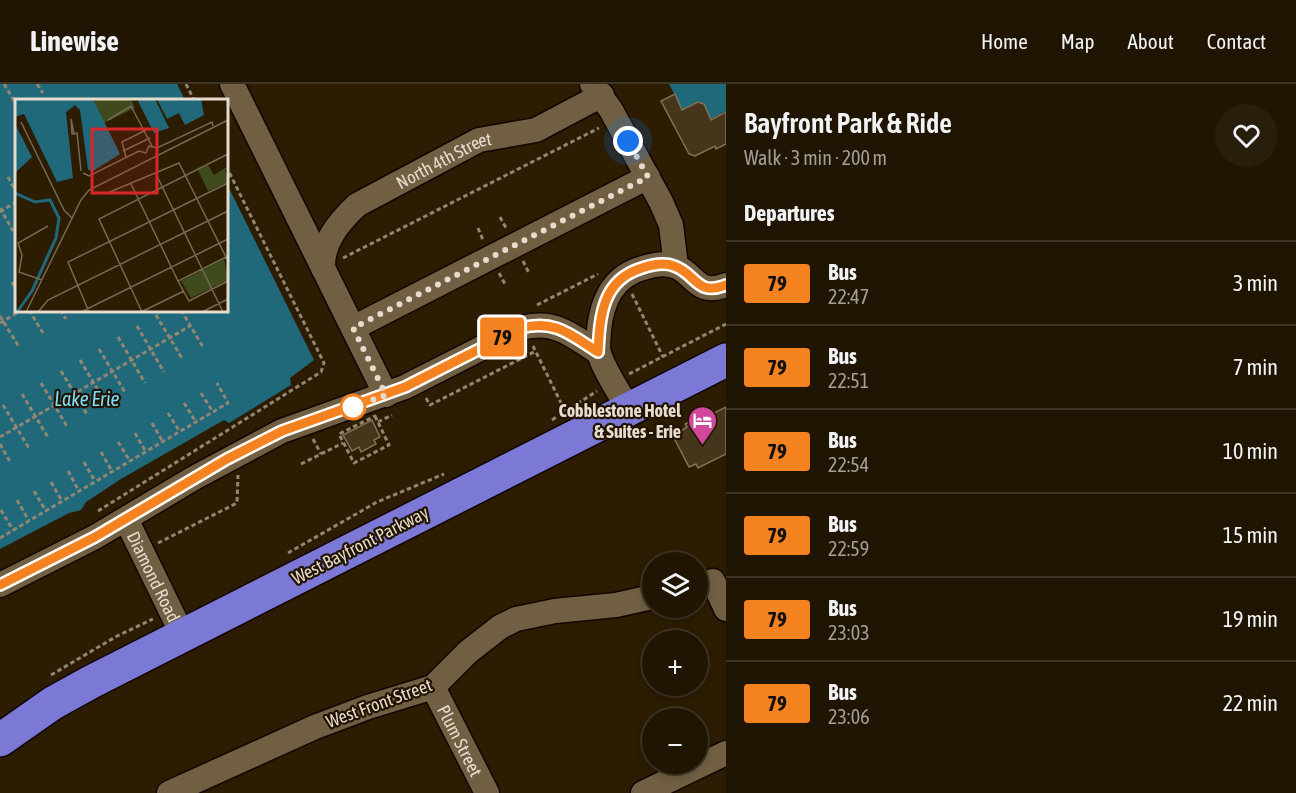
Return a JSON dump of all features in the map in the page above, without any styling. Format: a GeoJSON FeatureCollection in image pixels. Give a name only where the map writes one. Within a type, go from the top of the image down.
{"type":"FeatureCollection","features":[{"type":"Feature","properties":{"kind":"highway","name":"West Bayfront Parkway"},"geometry":{"type":"LineString","coordinates":[[0,740],[176,624],[629,410],[726,360]]}},
{"type":"Feature","properties":{"kind":"street"},"geometry":{"type":"LineString","coordinates":[[232,84],[330,264],[353,328],[386,395]]}},
{"type":"Feature","properties":{"kind":"street"},"geometry":{"type":"LineString","coordinates":[[597,90],[648,177],[671,225],[676,266]]}},
{"type":"Feature","properties":{"kind":"street","name":"North 4th Street"},"geometry":{"type":"LineString","coordinates":[[330,264],[325,250],[333,232],[341,220],[357,205],[479,140],[536,130],[597,90]]}},
{"type":"Feature","properties":{"kind":"street"},"geometry":{"type":"LineString","coordinates":[[353,328],[648,177]]}},
{"type":"Feature","properties":{"kind":"street"},"geometry":{"type":"LineString","coordinates":[[598,352],[600,326],[609,292],[624,276],[647,267],[668,264],[684,271],[696,284],[706,288],[726,285]]}},
{"type":"Feature","properties":{"kind":"street"},"geometry":{"type":"LineString","coordinates":[[0,585],[126,519],[202,473],[282,431],[386,395],[521,328],[532,325],[561,328],[598,352],[629,410]]}},
{"type":"Feature","properties":{"kind":"street","name":"Diamond Road"},"geometry":{"type":"LineString","coordinates":[[126,519],[176,624]]}},
{"type":"Feature","properties":{"kind":"street"},"geometry":{"type":"LineString","coordinates":[[712,580],[726,609]]}},
{"type":"Feature","properties":{"kind":"street","name":"West Front Street"},"geometry":{"type":"LineString","coordinates":[[169,793],[315,727],[368,707],[433,687],[468,652],[500,627],[516,619],[555,611],[616,605],[642,599]]}},
{"type":"Feature","properties":{"kind":"street","name":"Plum Street"},"geometry":{"type":"LineString","coordinates":[[433,687],[487,793]]}},
{"type":"Feature","properties":{"kind":"street"},"geometry":{"type":"LineString","coordinates":[[643,793],[668,788],[726,753]]}},
{"type":"Feature","properties":{"kind":"path"},"geometry":{"type":"LineString","coordinates":[[4,84],[15,102]]}},
{"type":"Feature","properties":{"kind":"path"},"geometry":{"type":"LineString","coordinates":[[37,84],[42,93]]}},
{"type":"Feature","properties":{"kind":"path"},"geometry":{"type":"LineString","coordinates":[[186,84],[194,99]]}},
{"type":"Feature","properties":{"kind":"path"},"geometry":{"type":"LineString","coordinates":[[330,264],[602,126]]}},
{"type":"Feature","properties":{"kind":"path"},"geometry":{"type":"LineString","coordinates":[[94,515],[102,507],[231,430],[321,372],[324,363],[228,170]]}},
{"type":"Feature","properties":{"kind":"path"},"geometry":{"type":"LineString","coordinates":[[8,177],[15,190]]}},
{"type":"Feature","properties":{"kind":"path"},"geometry":{"type":"LineString","coordinates":[[13,231],[0,210],[15,202]]}},
{"type":"Feature","properties":{"kind":"path"},"geometry":{"type":"LineString","coordinates":[[500,217],[507,231]]}},
{"type":"Feature","properties":{"kind":"path"},"geometry":{"type":"LineString","coordinates":[[522,258],[529,273]]}},
{"type":"Feature","properties":{"kind":"path"},"geometry":{"type":"LineString","coordinates":[[498,270],[506,284]]}},
{"type":"Feature","properties":{"kind":"path"},"geometry":{"type":"LineString","coordinates":[[537,304],[607,270]]}},
{"type":"Feature","properties":{"kind":"path"},"geometry":{"type":"LineString","coordinates":[[12,282],[15,288]]}},
{"type":"Feature","properties":{"kind":"path"},"geometry":{"type":"LineString","coordinates":[[629,288],[663,357]]}},
{"type":"Feature","properties":{"kind":"path"},"geometry":{"type":"LineString","coordinates":[[2,322],[18,312]]}},
{"type":"Feature","properties":{"kind":"path"},"geometry":{"type":"LineString","coordinates":[[30,312],[43,333]]}},
{"type":"Feature","properties":{"kind":"path"},"geometry":{"type":"LineString","coordinates":[[61,312],[66,319]]}},
{"type":"Feature","properties":{"kind":"path"},"geometry":{"type":"LineString","coordinates":[[182,312],[203,347]]}},
{"type":"Feature","properties":{"kind":"path"},"geometry":{"type":"LineString","coordinates":[[156,315],[183,360]]}},
{"type":"Feature","properties":{"kind":"path"},"geometry":{"type":"LineString","coordinates":[[0,316],[19,347]]}},
{"type":"Feature","properties":{"kind":"path"},"geometry":{"type":"LineString","coordinates":[[634,371],[726,324]]}},
{"type":"Feature","properties":{"kind":"path"},"geometry":{"type":"LineString","coordinates":[[137,326],[164,372]]}},
{"type":"Feature","properties":{"kind":"path"},"geometry":{"type":"LineString","coordinates":[[0,437],[190,326]]}},
{"type":"Feature","properties":{"kind":"path"},"geometry":{"type":"LineString","coordinates":[[118,337],[145,382]]}},
{"type":"Feature","properties":{"kind":"path"},"geometry":{"type":"LineString","coordinates":[[530,339],[566,411]]}},
{"type":"Feature","properties":{"kind":"path"},"geometry":{"type":"LineString","coordinates":[[99,349],[126,394]]}},
{"type":"Feature","properties":{"kind":"path"},"geometry":{"type":"LineString","coordinates":[[424,393],[430,405],[536,351]]}},
{"type":"Feature","properties":{"kind":"path"},"geometry":{"type":"LineString","coordinates":[[80,360],[107,405]]}},
{"type":"Feature","properties":{"kind":"path"},"geometry":{"type":"LineString","coordinates":[[61,371],[88,416]]}},
{"type":"Feature","properties":{"kind":"path"},"geometry":{"type":"LineString","coordinates":[[0,538],[228,403],[216,382]]}},
{"type":"Feature","properties":{"kind":"path"},"geometry":{"type":"LineString","coordinates":[[41,383],[68,428]]}},
{"type":"Feature","properties":{"kind":"path"},"geometry":{"type":"LineString","coordinates":[[201,393],[213,412]]}},
{"type":"Feature","properties":{"kind":"path"},"geometry":{"type":"LineString","coordinates":[[22,394],[49,439]]}},
{"type":"Feature","properties":{"kind":"path"},"geometry":{"type":"LineString","coordinates":[[184,403],[196,422]]}},
{"type":"Feature","properties":{"kind":"path"},"geometry":{"type":"LineString","coordinates":[[3,405],[30,450]]}},
{"type":"Feature","properties":{"kind":"path"},"geometry":{"type":"LineString","coordinates":[[168,413],[180,432]]}},
{"type":"Feature","properties":{"kind":"path"},"geometry":{"type":"LineString","coordinates":[[375,416],[389,445],[354,463],[343,443],[339,434],[375,416]]}},
{"type":"Feature","properties":{"kind":"path"},"geometry":{"type":"LineString","coordinates":[[152,423],[163,442]]}},
{"type":"Feature","properties":{"kind":"path"},"geometry":{"type":"LineString","coordinates":[[135,433],[146,452]]}},
{"type":"Feature","properties":{"kind":"path"},"geometry":{"type":"LineString","coordinates":[[312,437],[321,454]]}},
{"type":"Feature","properties":{"kind":"path"},"geometry":{"type":"LineString","coordinates":[[118,442],[130,461]]}},
{"type":"Feature","properties":{"kind":"path"},"geometry":{"type":"LineString","coordinates":[[301,464],[343,443]]}},
{"type":"Feature","properties":{"kind":"path"},"geometry":{"type":"LineString","coordinates":[[0,444],[10,462]]}},
{"type":"Feature","properties":{"kind":"path"},"geometry":{"type":"LineString","coordinates":[[101,452],[112,472]]}},
{"type":"Feature","properties":{"kind":"path"},"geometry":{"type":"LineString","coordinates":[[84,462],[96,482]]}},
{"type":"Feature","properties":{"kind":"path"},"geometry":{"type":"LineString","coordinates":[[68,471],[79,491]]}},
{"type":"Feature","properties":{"kind":"path"},"geometry":{"type":"LineString","coordinates":[[154,545],[237,503],[238,475]]}},
{"type":"Feature","properties":{"kind":"path"},"geometry":{"type":"LineString","coordinates":[[51,482],[63,501]]}},
{"type":"Feature","properties":{"kind":"path"},"geometry":{"type":"LineString","coordinates":[[34,491],[46,511]]}},
{"type":"Feature","properties":{"kind":"path"},"geometry":{"type":"LineString","coordinates":[[18,500],[29,521]]}},
{"type":"Feature","properties":{"kind":"path"},"geometry":{"type":"LineString","coordinates":[[1,510],[13,530]]}},
{"type":"Feature","properties":{"kind":"path"},"geometry":{"type":"LineString","coordinates":[[60,669],[126,631],[176,624]]}},
{"type":"Feature","properties":{"kind":"water","name":"Lake Erie"},"geometry":{"type":"Polygon","coordinates":[[[0,84],[177,84],[184,99],[15,99],[15,312],[228,312],[228,186],[314,360],[290,378],[291,385],[229,423],[224,420],[121,479],[86,502],[81,510],[69,513],[0,549],[0,84]]]}},
{"type":"Feature","properties":{"kind":"water"},"geometry":{"type":"Polygon","coordinates":[[[669,84],[726,84],[726,111],[693,129],[669,84]]]}},
{"type":"Feature","properties":{"kind":"building"},"geometry":{"type":"Polygon","coordinates":[[[675,94],[682,110],[698,102],[704,104],[711,120],[726,112],[726,144],[716,149],[715,146],[695,156],[689,154],[661,101],[675,94]]]}},
{"type":"Feature","properties":{"kind":"building","name":"Cobblestone Hotel & Suites - Erie"},"geometry":{"type":"Polygon","coordinates":[[[726,407],[726,454],[698,468],[696,464],[689,467],[673,436],[687,427],[685,424],[712,410],[714,413],[726,407]]]}},
{"type":"Feature","properties":{"kind":"building"},"geometry":{"type":"Polygon","coordinates":[[[372,420],[380,437],[374,440],[376,444],[361,452],[359,447],[352,451],[343,435],[372,420]]]}},
{"type":"Feature","properties":{"kind":"bus line","name":"79"},"geometry":{"type":"LineString","coordinates":[[0,585],[95,537],[227,459],[282,431],[405,387],[521,328],[542,324],[561,328],[598,352],[600,326],[609,292],[616,282],[636,270],[668,264],[684,271],[696,284],[706,288],[726,285]]}},
{"type":"Feature","properties":{"kind":"place","name":"Cobblestone Hotel & Suites - Erie"},"geometry":{"type":"Point","coordinates":[702,446]}},
{"type":"Feature","properties":{"kind":"route"},"geometry":{"type":"LineString","coordinates":[[353,407],[386,395],[353,328],[648,177],[628,141]]}}]}
